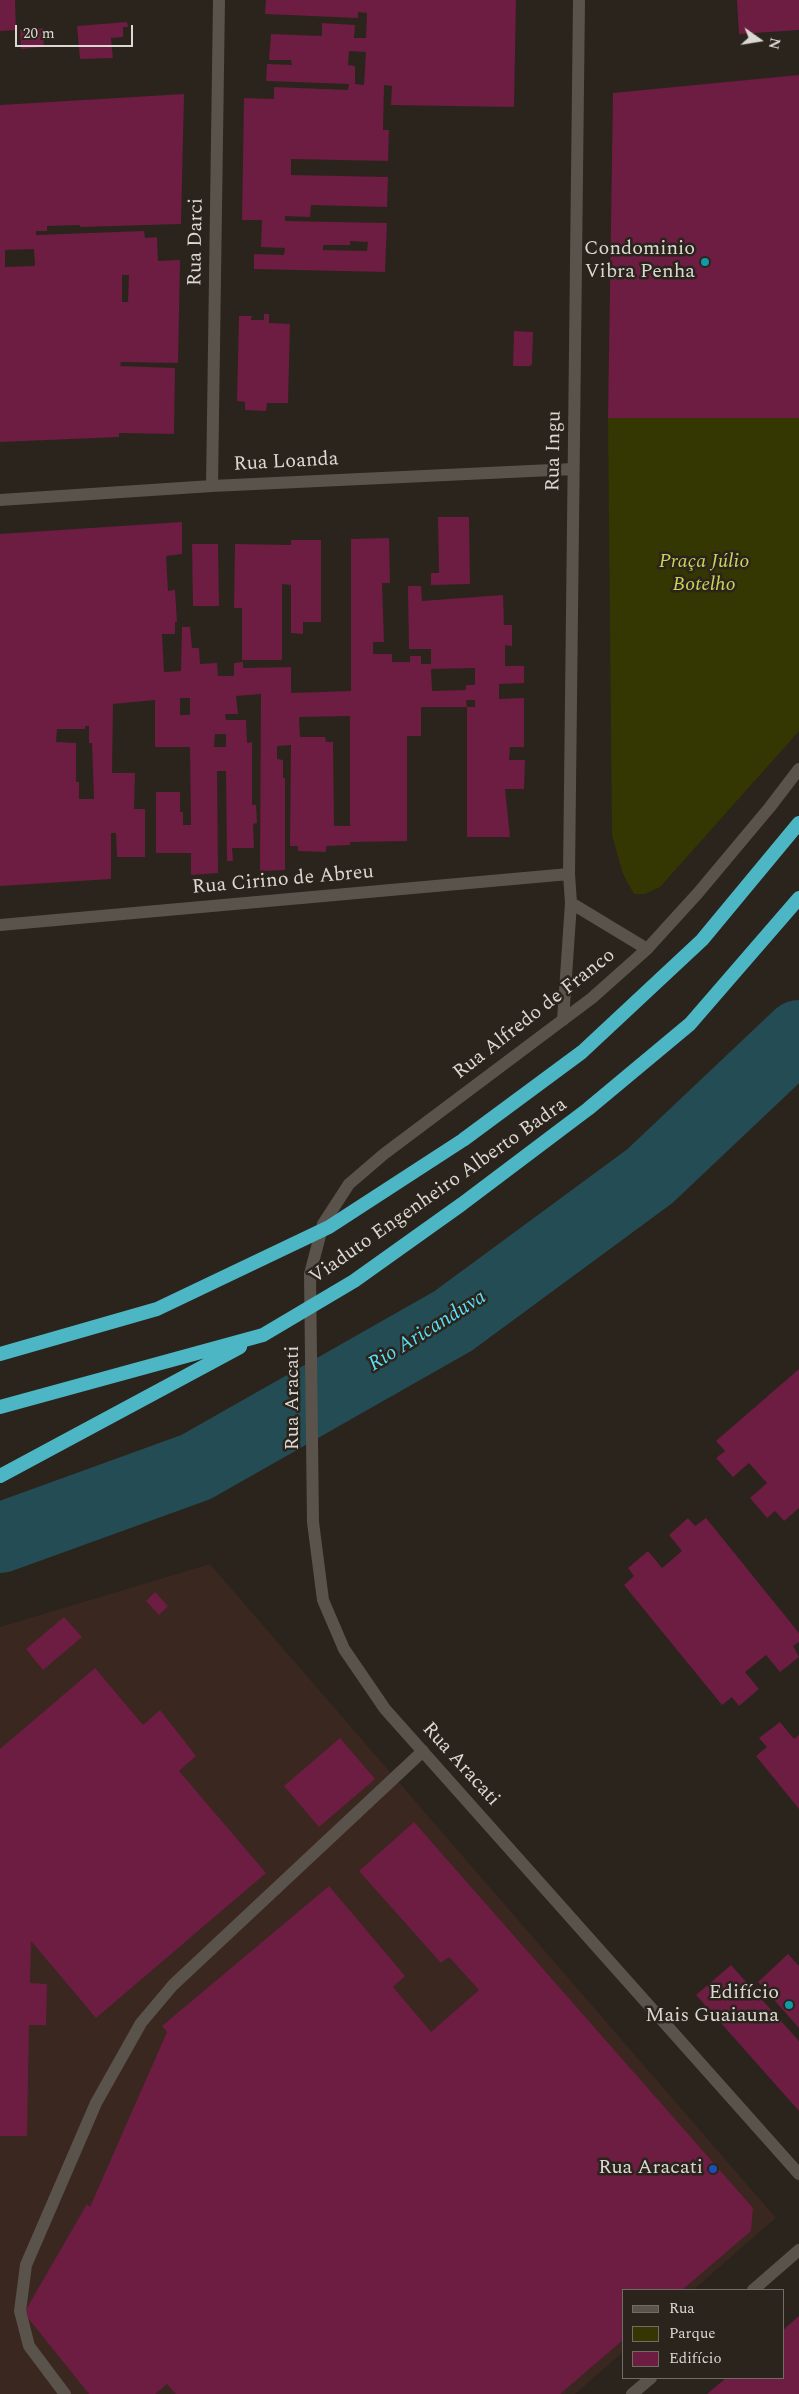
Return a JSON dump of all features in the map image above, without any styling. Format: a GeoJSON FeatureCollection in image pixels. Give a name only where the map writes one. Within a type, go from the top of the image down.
{"type":"FeatureCollection","features":[{"type":"Feature","properties":{"kind":"highway","name":"Viaduto Engenheiro Alberto Badra"},"geometry":{"type":"LineString","coordinates":[[0,1354],[157,1309],[328,1227],[463,1140],[582,1052],[702,940],[799,823]]}},
{"type":"Feature","properties":{"kind":"highway","name":"Viaduto Engenheiro Alberto Badra"},"geometry":{"type":"LineString","coordinates":[[0,1407],[263,1335],[354,1281],[462,1204],[588,1109],[690,1024],[799,898]]}},
{"type":"Feature","properties":{"kind":"highway"},"geometry":{"type":"LineString","coordinates":[[0,1476],[263,1335]]}},
{"type":"Feature","properties":{"kind":"street","name":"Rua Darci"},"geometry":{"type":"LineString","coordinates":[[212,486],[219,0]]}},
{"type":"Feature","properties":{"kind":"street","name":"Rua Ingu"},"geometry":{"type":"LineString","coordinates":[[563,1020],[571,903],[569,874],[579,0]]}},
{"type":"Feature","properties":{"kind":"street","name":"Rua Loanda"},"geometry":{"type":"LineString","coordinates":[[0,500],[212,486],[573,469]]}},
{"type":"Feature","properties":{"kind":"street","name":"Rua Alfredo de Franco"},"geometry":{"type":"LineString","coordinates":[[311,1287],[310,1274],[323,1224],[348,1184],[384,1154],[592,998],[647,949],[698,893],[770,807],[799,769]]}},
{"type":"Feature","properties":{"kind":"street","name":"Rua Cirino de Abreu"},"geometry":{"type":"LineString","coordinates":[[0,924],[569,874]]}},
{"type":"Feature","properties":{"kind":"street"},"geometry":{"type":"LineString","coordinates":[[571,903],[647,949]]}},
{"type":"Feature","properties":{"kind":"street","name":"Rua Aracati"},"geometry":{"type":"LineString","coordinates":[[311,1287],[313,1522],[323,1600],[344,1649],[385,1709],[799,2174]]}},
{"type":"Feature","properties":{"kind":"street"},"geometry":{"type":"LineString","coordinates":[[65,2394],[29,2346],[20,2311],[26,2265],[96,2103],[141,2023],[173,1985],[423,1752]]}},
{"type":"Feature","properties":{"kind":"street"},"geometry":{"type":"LineString","coordinates":[[754,2289],[799,2250]]}},
{"type":"Feature","properties":{"kind":"street"},"geometry":{"type":"LineString","coordinates":[[632,2394],[650,2379]]}},
{"type":"Feature","properties":{"kind":"shaded area"},"geometry":{"type":"Polygon","coordinates":[[[210,1564],[776,2218],[694,2289],[622,2289],[622,2353],[575,2394],[0,2394],[0,1627],[210,1564]]]}},
{"type":"Feature","properties":{"kind":"green space","name":"Praça Júlio Botelho"},"geometry":{"type":"Polygon","coordinates":[[[608,418],[799,418],[799,731],[660,887],[645,894],[634,894],[623,874],[612,835],[608,418]]]}},
{"type":"Feature","properties":{"kind":"building"},"geometry":{"type":"Polygon","coordinates":[[[0,0],[15,0],[16,30],[0,31],[0,0]]]}},
{"type":"Feature","properties":{"kind":"building"},"geometry":{"type":"Polygon","coordinates":[[[266,0],[516,0],[514,107],[391,105],[392,86],[384,85],[383,130],[389,130],[388,161],[291,159],[291,175],[388,177],[387,207],[311,205],[310,217],[285,216],[285,221],[387,223],[385,272],[254,269],[254,254],[284,255],[285,248],[261,247],[262,220],[242,220],[244,98],[274,99],[274,87],[348,90],[349,84],[266,81],[267,64],[292,65],[291,60],[269,60],[271,34],[322,36],[322,23],[355,25],[354,38],[366,38],[367,13],[358,12],[358,18],[265,14],[266,0]],[[349,51],[348,65],[355,66],[355,84],[364,85],[366,52],[349,51]],[[350,241],[350,245],[323,245],[323,250],[367,251],[368,242],[350,241]]]}},
{"type":"Feature","properties":{"kind":"building"},"geometry":{"type":"Polygon","coordinates":[[[737,0],[799,0],[799,30],[739,34],[737,0]]]}},
{"type":"Feature","properties":{"kind":"building"},"geometry":{"type":"Polygon","coordinates":[[[127,22],[128,27],[123,27],[123,37],[111,38],[113,58],[80,59],[77,26],[127,22]]]}},
{"type":"Feature","properties":{"kind":"building"},"geometry":{"type":"Polygon","coordinates":[[[43,28],[44,47],[21,49],[20,30],[43,28]]]}},
{"type":"Feature","properties":{"kind":"building","name":"Condominio Vibra Penha"},"geometry":{"type":"Polygon","coordinates":[[[799,75],[799,418],[608,418],[613,93],[799,75]]]}},
{"type":"Feature","properties":{"kind":"building"},"geometry":{"type":"Polygon","coordinates":[[[184,94],[181,224],[47,226],[47,231],[36,231],[36,235],[144,231],[145,238],[157,237],[158,261],[180,260],[178,363],[121,362],[120,366],[175,368],[174,434],[119,433],[119,437],[0,442],[0,105],[184,94]],[[34,249],[5,250],[5,267],[35,266],[34,249]],[[122,275],[122,302],[128,302],[129,275],[122,275]]]}},
{"type":"Feature","properties":{"kind":"building"},"geometry":{"type":"Polygon","coordinates":[[[264,314],[269,314],[269,323],[290,324],[288,403],[267,403],[266,411],[245,410],[245,402],[237,401],[239,316],[252,316],[251,320],[264,320],[264,314]]]}},
{"type":"Feature","properties":{"kind":"building"},"geometry":{"type":"Polygon","coordinates":[[[514,331],[533,332],[532,364],[530,366],[513,366],[514,331]]]}},
{"type":"Feature","properties":{"kind":"building"},"geometry":{"type":"Polygon","coordinates":[[[438,517],[469,517],[470,584],[431,585],[431,573],[439,573],[438,517]]]}},
{"type":"Feature","properties":{"kind":"building"},"geometry":{"type":"Polygon","coordinates":[[[182,522],[182,554],[166,556],[168,591],[175,590],[177,622],[175,622],[175,634],[162,634],[164,672],[181,671],[182,627],[190,627],[192,648],[199,648],[200,664],[217,663],[218,676],[234,676],[234,663],[243,662],[243,668],[291,667],[291,693],[351,691],[351,539],[389,538],[390,583],[382,583],[384,642],[373,642],[373,654],[392,654],[392,662],[410,662],[410,656],[421,656],[421,664],[431,664],[431,649],[409,649],[408,586],[421,586],[422,601],[503,595],[504,625],[512,625],[512,646],[505,645],[505,666],[524,666],[524,683],[499,684],[499,699],[524,698],[524,747],[510,747],[509,760],[525,760],[524,789],[505,789],[510,837],[467,837],[467,707],[421,707],[421,736],[407,736],[407,841],[350,842],[350,845],[326,846],[326,852],[298,851],[298,846],[290,846],[291,745],[277,746],[277,759],[283,760],[283,778],[285,778],[285,870],[260,871],[261,694],[236,696],[238,714],[225,714],[226,720],[246,720],[247,743],[252,742],[252,805],[256,805],[257,823],[253,824],[254,848],[232,848],[233,861],[227,861],[226,771],[217,771],[218,873],[191,875],[191,853],[156,853],[156,792],[180,792],[180,812],[183,812],[183,825],[191,825],[190,747],[155,747],[155,700],[113,704],[112,773],[135,773],[134,809],[145,809],[145,857],[117,857],[116,833],[111,833],[111,879],[0,886],[0,534],[182,522]],[[475,668],[431,669],[432,691],[466,690],[466,685],[475,685],[475,668]],[[180,698],[180,715],[190,715],[190,698],[180,698]],[[466,700],[467,707],[475,707],[475,700],[466,700]],[[350,716],[299,717],[300,737],[325,737],[326,742],[333,742],[334,826],[350,826],[350,716]],[[85,726],[85,729],[57,729],[56,742],[76,743],[76,782],[79,782],[79,799],[94,799],[92,743],[89,743],[89,726],[85,726]],[[215,734],[214,747],[226,747],[226,734],[215,734]]]}},
{"type":"Feature","properties":{"kind":"building"},"geometry":{"type":"Polygon","coordinates":[[[291,540],[321,540],[321,622],[303,622],[303,634],[291,633],[291,585],[282,584],[282,660],[242,660],[242,608],[234,608],[235,544],[291,545],[291,540]]]}},
{"type":"Feature","properties":{"kind":"building"},"geometry":{"type":"Polygon","coordinates":[[[192,544],[218,544],[219,606],[193,606],[192,544]]]}},
{"type":"Feature","properties":{"kind":"building"},"geometry":{"type":"Polygon","coordinates":[[[799,1369],[799,1508],[784,1521],[775,1511],[767,1518],[750,1498],[767,1483],[749,1463],[733,1477],[716,1458],[725,1451],[716,1441],[799,1369]]]}},
{"type":"Feature","properties":{"kind":"building"},"geometry":{"type":"Polygon","coordinates":[[[688,1518],[695,1526],[706,1518],[799,1633],[799,1642],[793,1646],[799,1657],[780,1672],[766,1655],[745,1672],[759,1689],[739,1706],[732,1697],[722,1705],[624,1585],[634,1576],[628,1568],[648,1551],[662,1568],[682,1551],[669,1535],[688,1518]]]}},
{"type":"Feature","properties":{"kind":"building"},"geometry":{"type":"Polygon","coordinates":[[[155,1592],[168,1606],[159,1615],[146,1601],[155,1592]]]}},
{"type":"Feature","properties":{"kind":"building"},"geometry":{"type":"Polygon","coordinates":[[[64,1617],[82,1637],[43,1670],[26,1649],[64,1617]]]}},
{"type":"Feature","properties":{"kind":"building"},"geometry":{"type":"Polygon","coordinates":[[[95,1668],[143,1725],[160,1710],[196,1756],[179,1771],[266,1873],[96,2018],[31,1941],[30,1983],[47,1984],[46,2025],[29,2025],[27,2136],[0,2136],[0,1749],[95,1668]]]}},
{"type":"Feature","properties":{"kind":"building"},"geometry":{"type":"Polygon","coordinates":[[[780,1722],[794,1739],[799,1735],[799,1809],[756,1756],[767,1747],[759,1738],[780,1722]]]}},
{"type":"Feature","properties":{"kind":"building"},"geometry":{"type":"Polygon","coordinates":[[[340,1738],[375,1779],[319,1827],[284,1786],[340,1738]]]}},
{"type":"Feature","properties":{"kind":"building"},"geometry":{"type":"Polygon","coordinates":[[[414,1822],[753,2208],[751,2231],[683,2289],[622,2289],[622,2341],[560,2394],[176,2394],[167,2384],[155,2394],[89,2394],[24,2313],[87,2204],[90,2207],[167,2032],[162,2026],[329,1886],[405,1976],[393,1987],[431,2032],[479,1990],[449,1957],[441,1963],[359,1871],[414,1822]]]}},
{"type":"Feature","properties":{"kind":"building","name":"Edifício Mais Guaiauna"},"geometry":{"type":"Polygon","coordinates":[[[788,1954],[799,1966],[799,2028],[758,1982],[788,1954]]]}},
{"type":"Feature","properties":{"kind":"building"},"geometry":{"type":"Polygon","coordinates":[[[731,1965],[799,2041],[799,2111],[696,1995],[731,1965]]]}},
{"type":"Feature","properties":{"kind":"building"},"geometry":{"type":"Polygon","coordinates":[[[799,2316],[799,2394],[707,2394],[725,2379],[784,2379],[784,2329],[799,2316]]]}},
{"type":"Feature","properties":{"kind":"waterway","name":"Rio Aricanduva"},"geometry":{"type":"LineString","coordinates":[[0,1538],[196,1467],[453,1321],[650,1176],[799,1035]]}},
{"type":"Feature","properties":{"kind":"place","name":"Condominio Vibra Penha"},"geometry":{"type":"Point","coordinates":[705,262]}},
{"type":"Feature","properties":{"kind":"place","name":"Edifício Mais Guaiauna"},"geometry":{"type":"Point","coordinates":[789,2005]}},
{"type":"Feature","properties":{"kind":"place","name":"Rua Aracati"},"geometry":{"type":"Point","coordinates":[713,2169]}}]}
